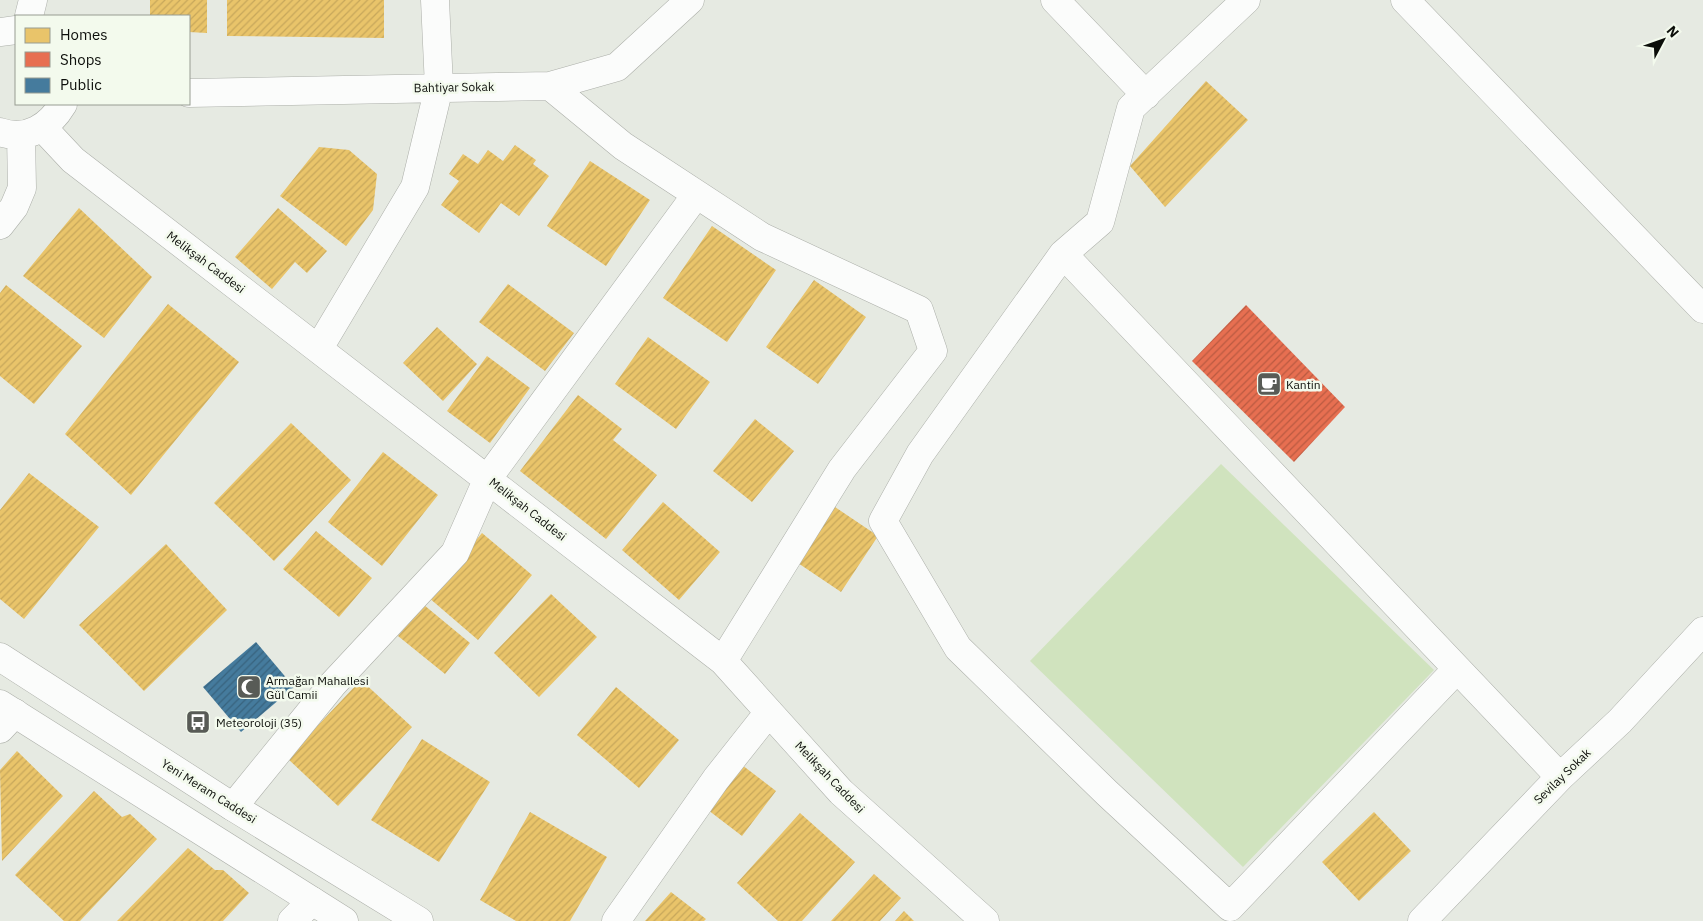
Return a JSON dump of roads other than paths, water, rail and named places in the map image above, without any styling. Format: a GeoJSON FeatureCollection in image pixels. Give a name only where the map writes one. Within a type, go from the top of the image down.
{"type":"FeatureCollection","features":[{"type":"Feature","properties":{"kind":"street"},"geometry":{"type":"LineString","coordinates":[[29,15],[33,0]]}},
{"type":"Feature","properties":{"kind":"street"},"geometry":{"type":"LineString","coordinates":[[319,348],[415,186],[439,87],[435,0]]}},
{"type":"Feature","properties":{"kind":"street","name":"Bahtiyar Sokak"},"geometry":{"type":"LineString","coordinates":[[190,93],[550,86],[617,67],[690,0]]}},
{"type":"Feature","properties":{"kind":"street"},"geometry":{"type":"LineString","coordinates":[[1055,0],[1146,95]]}},
{"type":"Feature","properties":{"kind":"street"},"geometry":{"type":"LineString","coordinates":[[1246,0],[1131,108],[1100,222],[1063,254],[920,454],[883,521],[958,648],[1107,793],[1230,907],[1457,669]]}},
{"type":"Feature","properties":{"kind":"street"},"geometry":{"type":"LineString","coordinates":[[1405,0],[1703,309]]}},
{"type":"Feature","properties":{"kind":"street"},"geometry":{"type":"LineString","coordinates":[[0,32],[15,30]]}},
{"type":"Feature","properties":{"kind":"street"},"geometry":{"type":"LineString","coordinates":[[550,86],[623,146],[762,237],[919,310],[933,351],[842,469],[723,661]]}},
{"type":"Feature","properties":{"kind":"street"},"geometry":{"type":"LineString","coordinates":[[0,225],[14,207],[22,188],[21,132],[56,116],[62,105]]}},
{"type":"Feature","properties":{"kind":"street","name":"Melikşah Caddesi"},"geometry":{"type":"LineString","coordinates":[[21,132],[73,160],[723,661],[841,792],[984,921]]}},
{"type":"Feature","properties":{"kind":"street"},"geometry":{"type":"LineString","coordinates":[[233,807],[333,684],[456,553],[488,478],[696,194]]}},
{"type":"Feature","properties":{"kind":"street"},"geometry":{"type":"LineString","coordinates":[[1063,254],[1560,776]]}},
{"type":"Feature","properties":{"kind":"street","name":"Sevilay Sokak"},"geometry":{"type":"LineString","coordinates":[[1422,921],[1560,776],[1620,721],[1703,631]]}},
{"type":"Feature","properties":{"kind":"street","name":"Yeni Meram Caddesi"},"geometry":{"type":"LineString","coordinates":[[0,658],[233,807],[419,921]]}},
{"type":"Feature","properties":{"kind":"street"},"geometry":{"type":"LineString","coordinates":[[616,921],[716,779],[769,712]]}},
{"type":"Feature","properties":{"kind":"street"},"geometry":{"type":"LineString","coordinates":[[5,715],[344,921]]}},
{"type":"Feature","properties":{"kind":"street"},"geometry":{"type":"LineString","coordinates":[[292,921],[312,902]]}},
{"type":"Feature","properties":{"kind":"place","name":"Kantin"},"geometry":{"type":"Point","coordinates":[1269,384]}},
{"type":"Feature","properties":{"kind":"place","name":"Armağan Mahallesi Gül Camii"},"geometry":{"type":"Point","coordinates":[249,687]}},
{"type":"Feature","properties":{"kind":"place","name":"Meteoroloji (35)"},"geometry":{"type":"Point","coordinates":[198,722]}}]}
